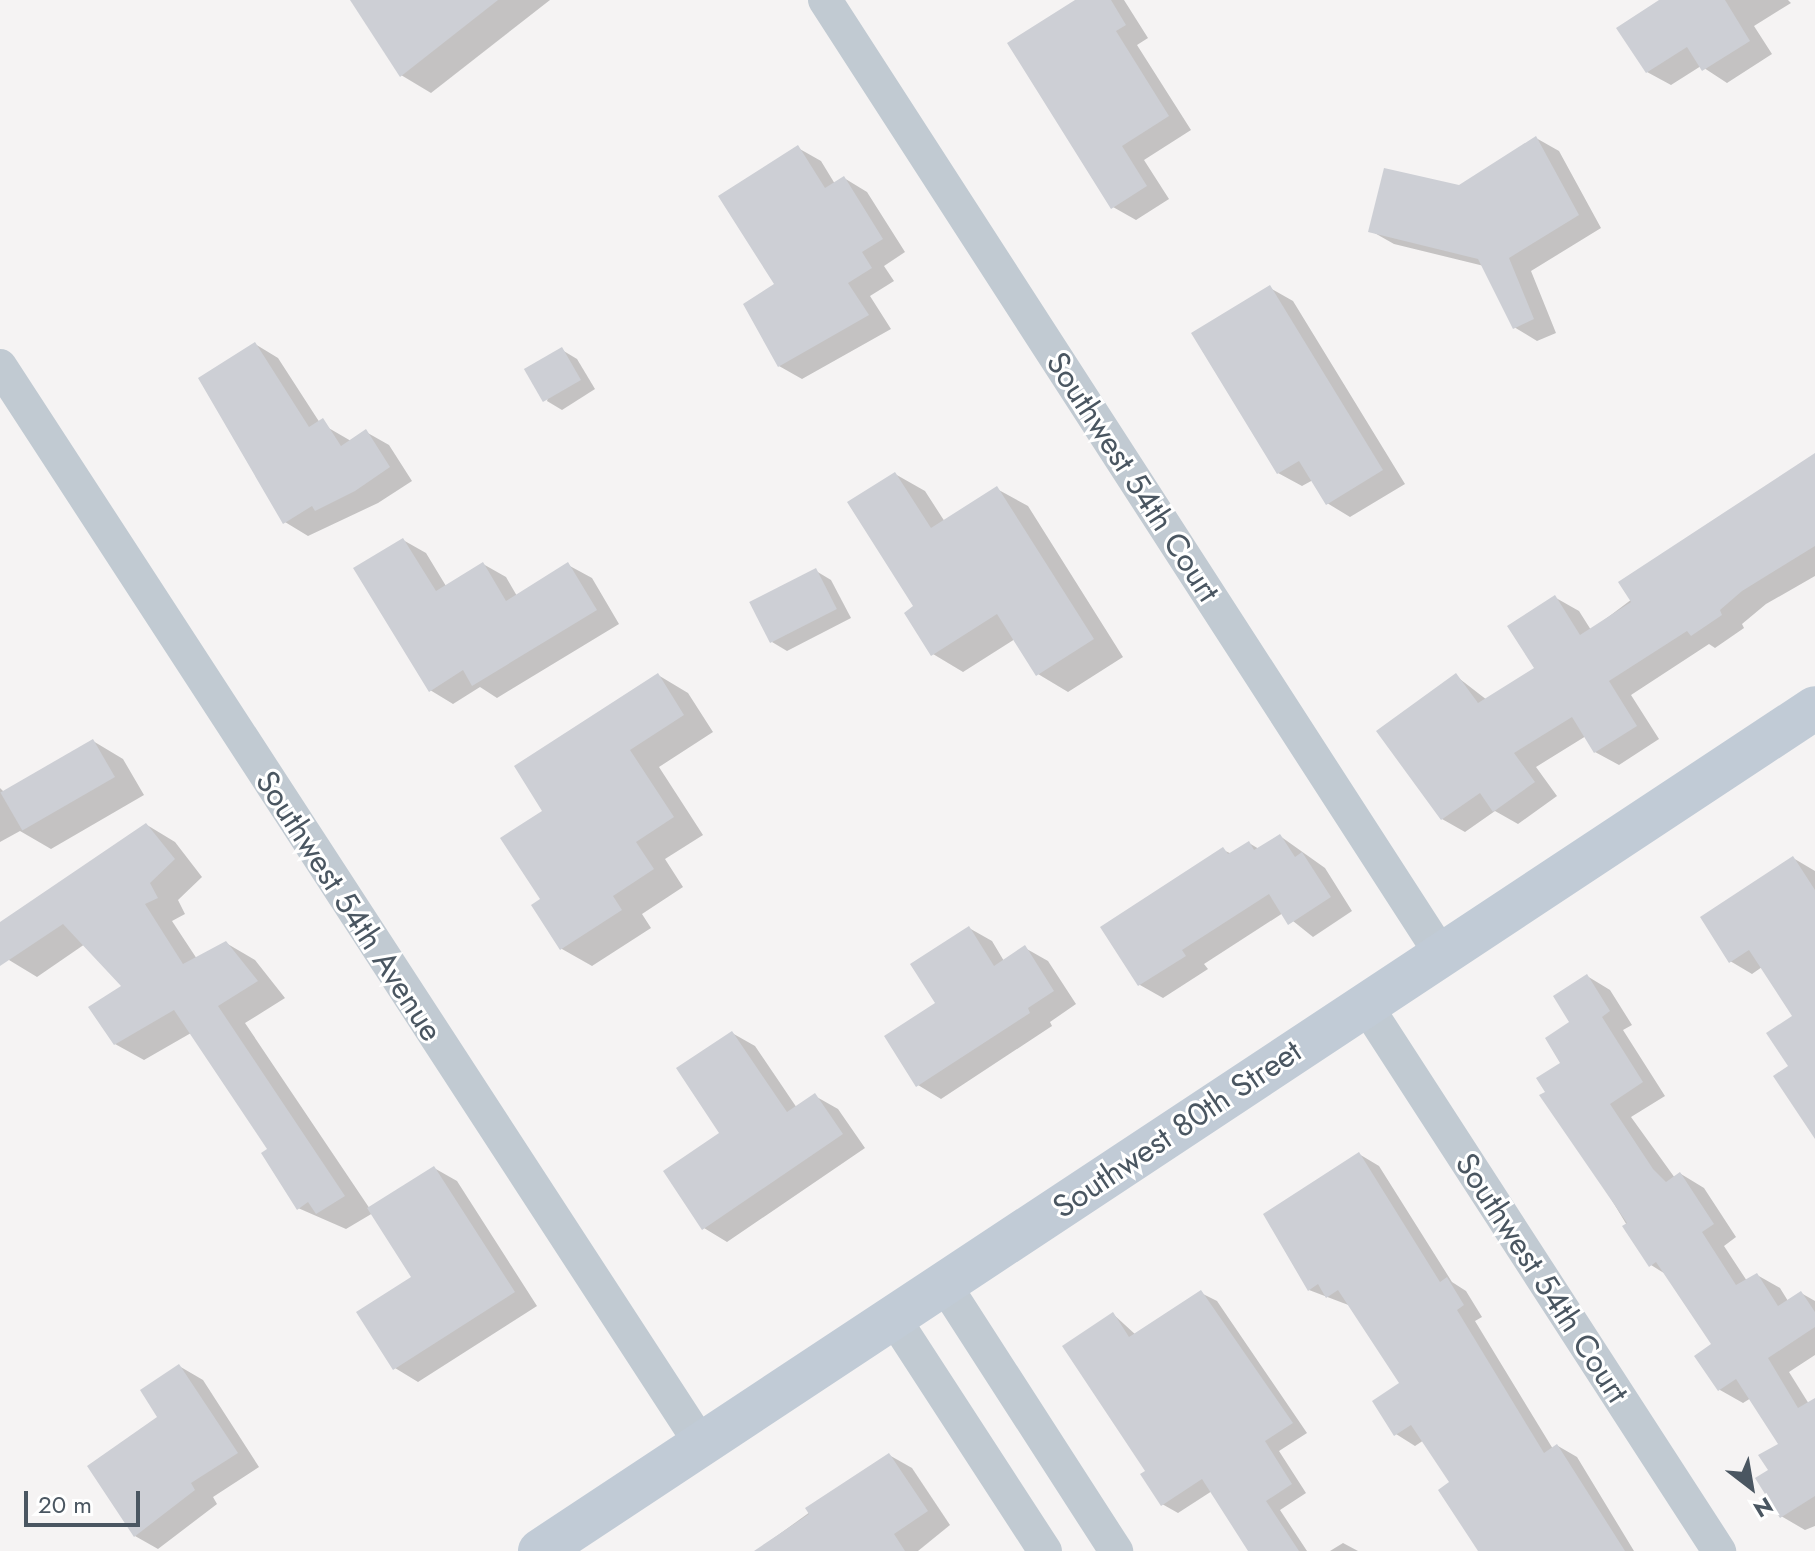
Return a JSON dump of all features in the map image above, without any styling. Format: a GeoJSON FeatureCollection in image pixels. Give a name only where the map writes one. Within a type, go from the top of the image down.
{"type":"FeatureCollection","features":[{"type":"Feature","properties":{"kind":"street","name":"Southwest 54th Court"},"geometry":{"type":"LineString","coordinates":[[825,0],[1441,954]]}},
{"type":"Feature","properties":{"kind":"street","name":"Southwest 54th Avenue"},"geometry":{"type":"LineString","coordinates":[[0,366],[701,1444]]}},
{"type":"Feature","properties":{"kind":"street","name":"Southwest 80th Street"},"geometry":{"type":"LineString","coordinates":[[540,1551],[1441,954],[1811,721]]}},
{"type":"Feature","properties":{"kind":"street","name":"Southwest 54th Court"},"geometry":{"type":"LineString","coordinates":[[1365,1004],[1719,1551]]}},
{"type":"Feature","properties":{"kind":"street"},"geometry":{"type":"LineString","coordinates":[[944,1284],[1116,1551]]}},
{"type":"Feature","properties":{"kind":"street"},"geometry":{"type":"LineString","coordinates":[[893,1317],[1045,1551]]}},
{"type":"Feature","properties":{"kind":"building"},"geometry":{"type":"Polygon","coordinates":[[[350,0],[498,0],[400,77],[350,0]]]}},
{"type":"Feature","properties":{"kind":"building"},"geometry":{"type":"Polygon","coordinates":[[[1075,0],[1111,0],[1126,25],[1116,31],[1169,116],[1122,146],[1147,186],[1111,209],[1007,43],[1075,0]]]}},
{"type":"Feature","properties":{"kind":"building"},"geometry":{"type":"Polygon","coordinates":[[[1659,0],[1725,0],[1750,41],[1702,71],[1687,47],[1646,73],[1616,28],[1659,0]]]}},
{"type":"Feature","properties":{"kind":"building"},"geometry":{"type":"Polygon","coordinates":[[[1536,136],[1579,215],[1509,258],[1534,319],[1513,329],[1478,259],[1368,232],[1384,168],[1459,185],[1536,136]]]}},
{"type":"Feature","properties":{"kind":"building"},"geometry":{"type":"Polygon","coordinates":[[[798,145],[825,188],[844,176],[883,239],[862,252],[872,268],[848,283],[869,315],[778,367],[743,304],[774,284],[718,196],[798,145]]]}},
{"type":"Feature","properties":{"kind":"building"},"geometry":{"type":"Polygon","coordinates":[[[1270,285],[1383,470],[1326,505],[1299,461],[1277,474],[1191,333],[1270,285]]]}},
{"type":"Feature","properties":{"kind":"building"},"geometry":{"type":"Polygon","coordinates":[[[255,342],[309,427],[323,418],[341,446],[366,429],[390,467],[355,491],[315,511],[312,506],[283,524],[198,378],[255,342]]]}},
{"type":"Feature","properties":{"kind":"building"},"geometry":{"type":"Polygon","coordinates":[[[562,347],[581,380],[543,402],[524,369],[562,347]]]}},
{"type":"Feature","properties":{"kind":"building"},"geometry":{"type":"Polygon","coordinates":[[[1815,453],[1815,546],[1742,591],[1720,610],[1722,615],[1691,636],[1687,631],[1609,681],[1637,726],[1594,753],[1572,717],[1514,753],[1535,782],[1493,812],[1480,793],[1441,820],[1376,731],[1456,673],[1478,703],[1534,668],[1507,626],[1555,595],[1580,635],[1631,602],[1618,582],[1815,453]]]}},
{"type":"Feature","properties":{"kind":"building"},"geometry":{"type":"Polygon","coordinates":[[[895,472],[931,528],[997,486],[1094,639],[1036,676],[997,614],[931,656],[904,613],[913,606],[847,502],[895,472]]]}},
{"type":"Feature","properties":{"kind":"building"},"geometry":{"type":"Polygon","coordinates":[[[403,538],[436,591],[483,562],[506,601],[568,562],[597,610],[472,686],[463,670],[429,692],[353,568],[403,538]]]}},
{"type":"Feature","properties":{"kind":"building"},"geometry":{"type":"Polygon","coordinates":[[[816,568],[837,609],[770,643],[749,602],[816,568]]]}},
{"type":"Feature","properties":{"kind":"building"},"geometry":{"type":"Polygon","coordinates":[[[658,673],[684,715],[630,750],[674,817],[636,842],[654,869],[613,896],[622,910],[560,950],[531,905],[540,899],[500,838],[542,811],[514,766],[658,673]]]}},
{"type":"Feature","properties":{"kind":"building"},"geometry":{"type":"Polygon","coordinates":[[[93,739],[115,777],[22,831],[0,793],[93,739]]]}},
{"type":"Feature","properties":{"kind":"building"},"geometry":{"type":"Polygon","coordinates":[[[146,823],[175,859],[150,883],[158,898],[145,904],[183,964],[226,941],[258,981],[218,1006],[345,1196],[316,1214],[308,1202],[297,1210],[261,1153],[267,1149],[174,1010],[114,1045],[88,1007],[121,986],[63,924],[0,966],[0,922],[146,823]]]}},
{"type":"Feature","properties":{"kind":"building"},"geometry":{"type":"Polygon","coordinates":[[[1280,834],[1295,857],[1302,852],[1331,897],[1288,925],[1269,894],[1182,950],[1186,956],[1138,986],[1100,927],[1223,847],[1228,854],[1249,841],[1254,850],[1280,834]]]}},
{"type":"Feature","properties":{"kind":"building"},"geometry":{"type":"Polygon","coordinates":[[[1793,856],[1815,890],[1815,1139],[1773,1076],[1788,1066],[1766,1033],[1792,1016],[1749,950],[1729,963],[1700,917],[1793,856]]]}},
{"type":"Feature","properties":{"kind":"building"},"geometry":{"type":"Polygon","coordinates":[[[969,926],[994,966],[1025,945],[1054,991],[1028,1008],[1030,1013],[916,1087],[884,1036],[935,1003],[910,964],[969,926]]]}},
{"type":"Feature","properties":{"kind":"building"},"geometry":{"type":"Polygon","coordinates":[[[1587,974],[1610,1011],[1602,1017],[1643,1082],[1610,1104],[1653,1169],[1666,1182],[1680,1172],[1714,1224],[1702,1232],[1736,1285],[1757,1273],[1778,1306],[1801,1291],[1815,1312],[1815,1327],[1768,1358],[1798,1408],[1815,1398],[1815,1496],[1780,1518],[1755,1478],[1768,1470],[1758,1455],[1778,1444],[1736,1379],[1718,1391],[1694,1356],[1711,1344],[1656,1262],[1649,1267],[1622,1226],[1627,1223],[1539,1095],[1545,1092],[1536,1078],[1560,1063],[1545,1038],[1569,1022],[1553,996],[1587,974]]]}},
{"type":"Feature","properties":{"kind":"building"},"geometry":{"type":"Polygon","coordinates":[[[732,1031],[787,1112],[815,1093],[843,1134],[702,1230],[663,1171],[719,1133],[676,1068],[732,1031]]]}},
{"type":"Feature","properties":{"kind":"building"},"geometry":{"type":"Polygon","coordinates":[[[1359,1152],[1440,1282],[1447,1277],[1464,1305],[1457,1310],[1544,1453],[1557,1444],[1625,1551],[1478,1551],[1438,1490],[1449,1482],[1411,1425],[1394,1436],[1372,1401],[1399,1383],[1338,1290],[1326,1298],[1318,1284],[1308,1291],[1263,1214],[1359,1152]]]}},
{"type":"Feature","properties":{"kind":"building"},"geometry":{"type":"Polygon","coordinates":[[[434,1166],[515,1292],[393,1370],[356,1312],[411,1277],[367,1208],[434,1166]]]}},
{"type":"Feature","properties":{"kind":"building"},"geometry":{"type":"Polygon","coordinates":[[[1201,1290],[1293,1423],[1265,1441],[1292,1484],[1266,1501],[1299,1551],[1248,1551],[1202,1479],[1161,1506],[1140,1474],[1145,1471],[1062,1346],[1113,1312],[1129,1337],[1201,1290]]]}},
{"type":"Feature","properties":{"kind":"building"},"geometry":{"type":"Polygon","coordinates":[[[179,1364],[238,1453],[191,1483],[195,1490],[134,1537],[87,1466],[157,1417],[140,1390],[179,1364]]]}},
{"type":"Feature","properties":{"kind":"building"},"geometry":{"type":"Polygon","coordinates":[[[889,1453],[928,1511],[894,1534],[905,1551],[754,1551],[809,1514],[805,1508],[889,1453]]]}}]}
